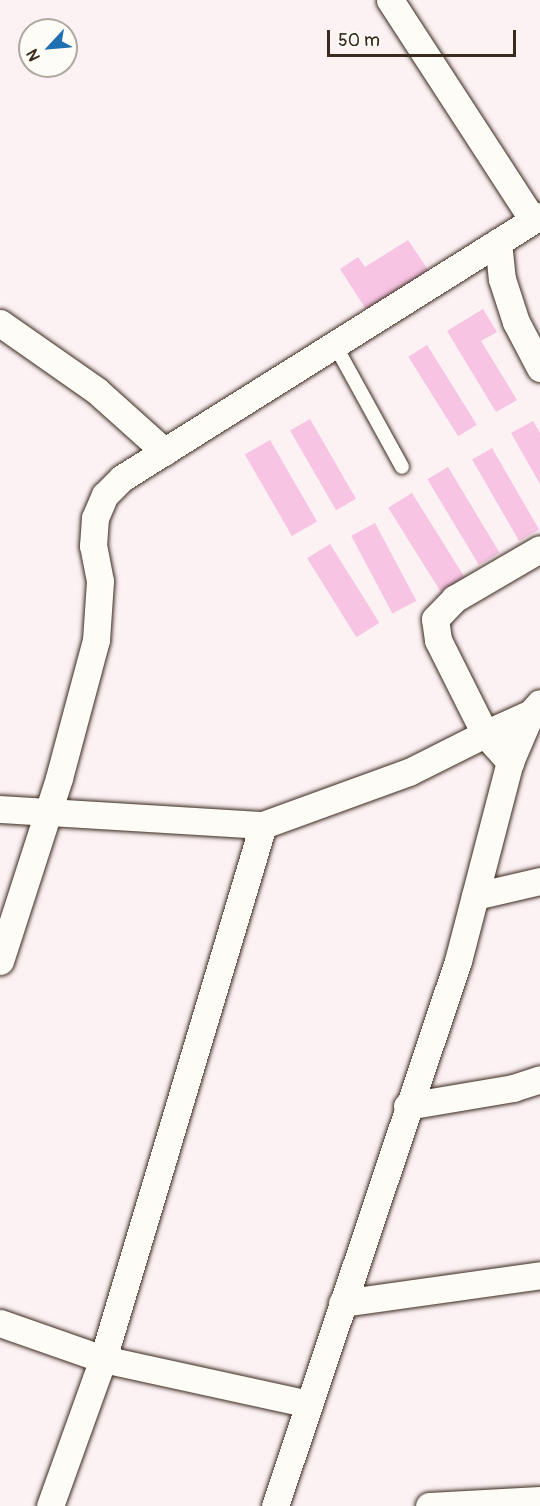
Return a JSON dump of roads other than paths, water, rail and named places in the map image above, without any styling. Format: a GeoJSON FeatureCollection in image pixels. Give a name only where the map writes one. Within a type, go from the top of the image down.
{"type":"FeatureCollection","features":[{"type":"Feature","properties":{"kind":"street"},"geometry":{"type":"LineString","coordinates":[[0,962],[49,811],[96,640],[100,581],[93,546],[95,518],[105,495],[122,478],[536,218],[390,0]]}},
{"type":"Feature","properties":{"kind":"street"},"geometry":{"type":"LineString","coordinates":[[498,242],[502,279],[516,322],[540,369]]}},
{"type":"Feature","properties":{"kind":"street"},"geometry":{"type":"LineString","coordinates":[[0,323],[97,391],[165,453]]}},
{"type":"Feature","properties":{"kind":"street"},"geometry":{"type":"LineString","coordinates":[[510,762],[485,734],[438,640],[435,619],[454,599],[540,549]]}},
{"type":"Feature","properties":{"kind":"street"},"geometry":{"type":"LineString","coordinates":[[0,809],[263,825],[409,772],[535,708]]}},
{"type":"Feature","properties":{"kind":"street"},"geometry":{"type":"LineString","coordinates":[[275,1506],[406,1106],[458,961],[510,762],[535,708]]}},
{"type":"Feature","properties":{"kind":"street"},"geometry":{"type":"LineString","coordinates":[[50,1506],[103,1359],[263,825]]}},
{"type":"Feature","properties":{"kind":"street"},"geometry":{"type":"LineString","coordinates":[[475,896],[540,880]]}},
{"type":"Feature","properties":{"kind":"street"},"geometry":{"type":"LineString","coordinates":[[406,1106],[513,1088],[540,1079]]}},
{"type":"Feature","properties":{"kind":"street"},"geometry":{"type":"LineString","coordinates":[[342,1303],[540,1275]]}},
{"type":"Feature","properties":{"kind":"street"},"geometry":{"type":"LineString","coordinates":[[0,1323],[103,1359],[309,1404]]}},
{"type":"Feature","properties":{"kind":"street"},"geometry":{"type":"LineString","coordinates":[[429,1506],[540,1500]]}},
{"type":"Feature","properties":{"kind":"lane"},"geometry":{"type":"LineString","coordinates":[[335,345],[402,467]]}}]}
